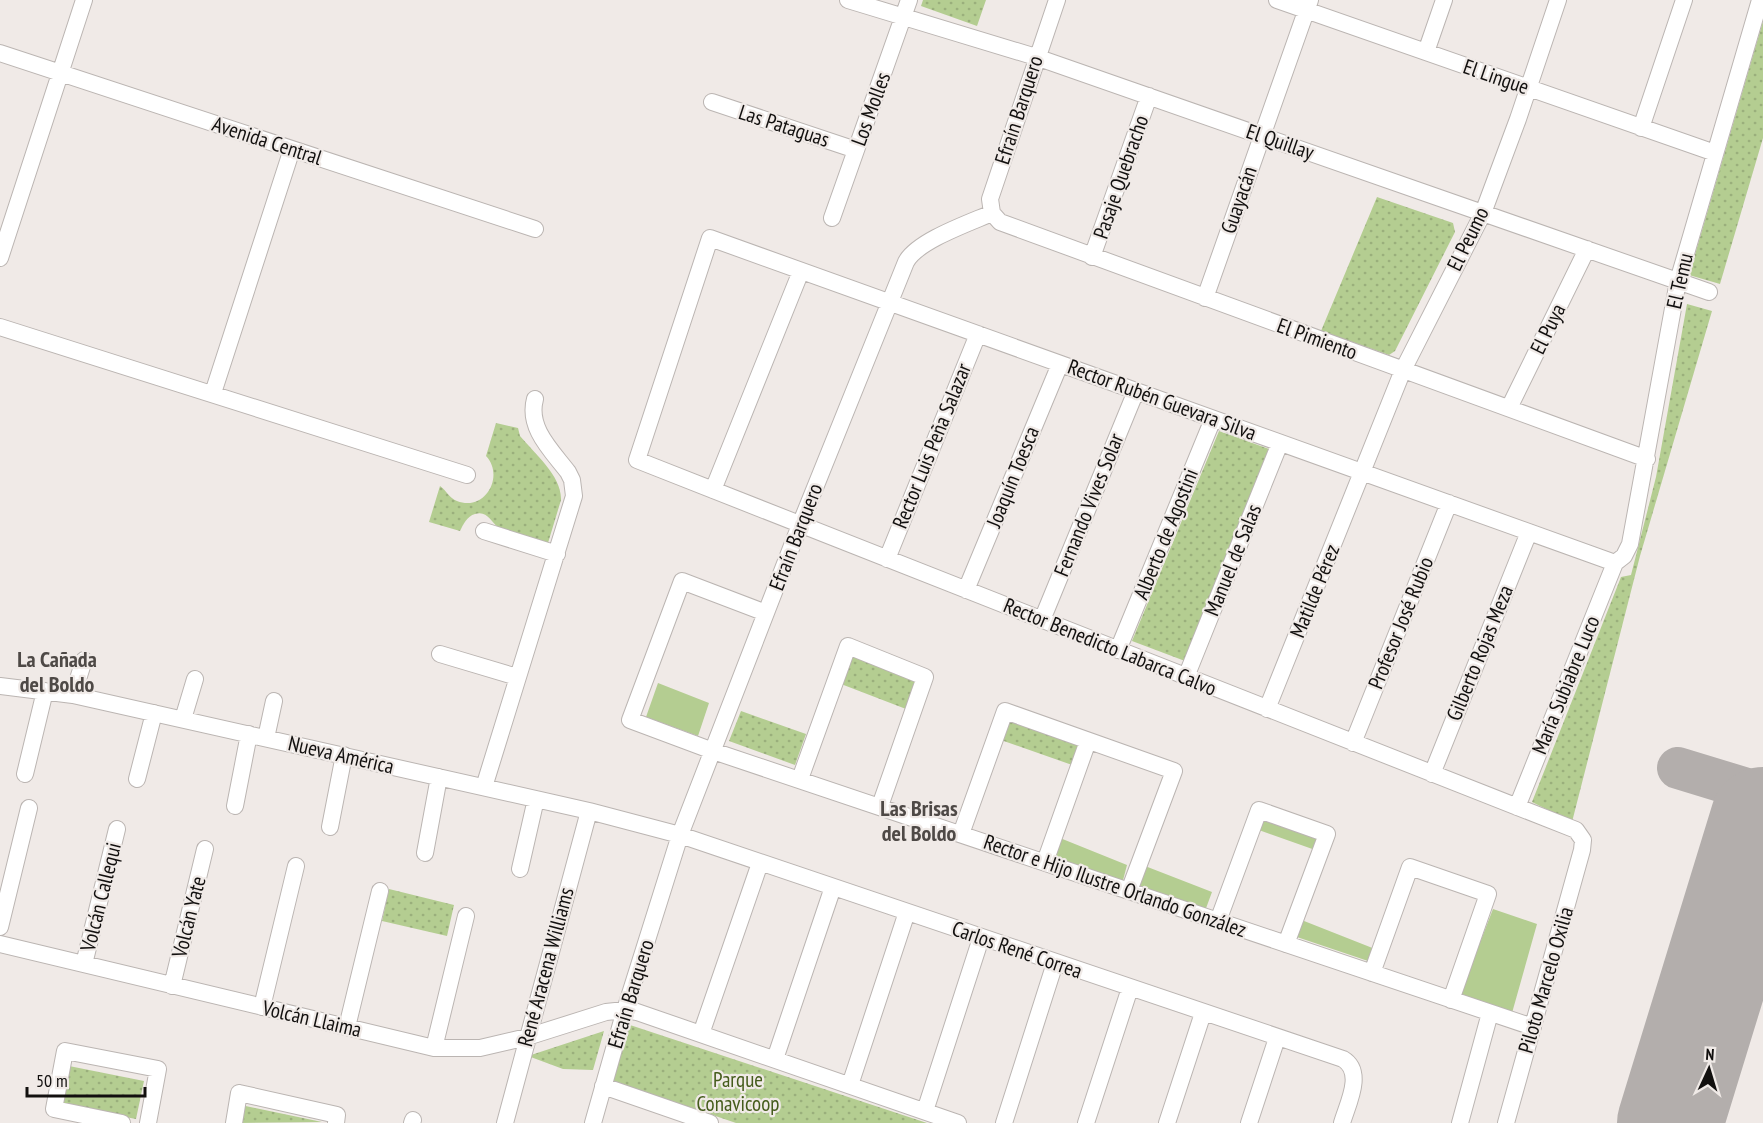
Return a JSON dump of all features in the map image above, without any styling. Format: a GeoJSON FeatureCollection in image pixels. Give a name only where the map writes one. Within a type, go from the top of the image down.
{"type":"FeatureCollection","features":[{"type":"Feature","properties":{"kind":"street"},"geometry":{"type":"LineString","coordinates":[[0,258],[84,0]]}},
{"type":"Feature","properties":{"kind":"street","name":"El Quillay"},"geometry":{"type":"LineString","coordinates":[[848,0],[1036,57],[1709,292]]}},
{"type":"Feature","properties":{"kind":"street","name":"Los Molles"},"geometry":{"type":"LineString","coordinates":[[832,218],[909,0]]}},
{"type":"Feature","properties":{"kind":"street","name":"Efraín Barquero"},"geometry":{"type":"LineString","coordinates":[[593,1123],[625,1010],[680,835],[889,302],[906,262],[917,248],[992,213],[990,199],[992,192],[1057,0]]}},
{"type":"Feature","properties":{"kind":"street","name":"El Lingue"},"geometry":{"type":"LineString","coordinates":[[1278,0],[1308,5],[1426,52],[1715,153]]}},
{"type":"Feature","properties":{"kind":"street"},"geometry":{"type":"LineString","coordinates":[[1426,52],[1444,0]]}},
{"type":"Feature","properties":{"kind":"street","name":"El Peumo"},"geometry":{"type":"LineString","coordinates":[[1362,472],[1403,370],[1483,213],[1558,0]]}},
{"type":"Feature","properties":{"kind":"street"},"geometry":{"type":"LineString","coordinates":[[1641,128],[1684,0]]}},
{"type":"Feature","properties":{"kind":"street","name":"El Temu"},"geometry":{"type":"LineString","coordinates":[[1615,563],[1624,556],[1630,543],[1678,281],[1760,0]]}},
{"type":"Feature","properties":{"kind":"street","name":"Guayacán"},"geometry":{"type":"LineString","coordinates":[[1205,298],[1308,5]]}},
{"type":"Feature","properties":{"kind":"street","name":"Avenida Central"},"geometry":{"type":"LineString","coordinates":[[0,53],[535,229]]}},
{"type":"Feature","properties":{"kind":"street","name":"Pasaje Quebracho"},"geometry":{"type":"LineString","coordinates":[[1092,257],[1149,96]]}},
{"type":"Feature","properties":{"kind":"street","name":"Las Pataguas"},"geometry":{"type":"LineString","coordinates":[[712,102],[856,150]]}},
{"type":"Feature","properties":{"kind":"street"},"geometry":{"type":"LineString","coordinates":[[213,393],[292,149]]}},
{"type":"Feature","properties":{"kind":"street","name":"El Pimiento"},"geometry":{"type":"LineString","coordinates":[[992,213],[1005,225],[1647,459]]}},
{"type":"Feature","properties":{"kind":"street","name":"Rector Rubén Guevara Silva"},"geometry":{"type":"LineString","coordinates":[[637,460],[710,238],[1615,563]]}},
{"type":"Feature","properties":{"kind":"street","name":"El Puya"},"geometry":{"type":"LineString","coordinates":[[1509,408],[1587,249]]}},
{"type":"Feature","properties":{"kind":"street"},"geometry":{"type":"LineString","coordinates":[[713,490],[801,271]]}},
{"type":"Feature","properties":{"kind":"street"},"geometry":{"type":"LineString","coordinates":[[0,327],[467,475]]}},
{"type":"Feature","properties":{"kind":"street","name":"Rector Luis Peña Salazar"},"geometry":{"type":"LineString","coordinates":[[887,559],[978,334]]}},
{"type":"Feature","properties":{"kind":"street","name":"Joaquín Toesca"},"geometry":{"type":"LineString","coordinates":[[966,590],[1060,364]]}},
{"type":"Feature","properties":{"kind":"street","name":"Fernando Vives Solar"},"geometry":{"type":"LineString","coordinates":[[1042,620],[1136,391]]}},
{"type":"Feature","properties":{"kind":"street"},"geometry":{"type":"LineString","coordinates":[[483,787],[573,503],[574,489],[568,472],[535,425],[532,412],[536,399]]}},
{"type":"Feature","properties":{"kind":"street","name":"Alberto de Agostini"},"geometry":{"type":"LineString","coordinates":[[1118,650],[1213,419]]}},
{"type":"Feature","properties":{"kind":"street","name":"Manuel de Salas"},"geometry":{"type":"LineString","coordinates":[[1186,677],[1280,442]]}},
{"type":"Feature","properties":{"kind":"street","name":"Rector Benedicto Labarca Calvo"},"geometry":{"type":"LineString","coordinates":[[637,460],[1517,807],[1572,829],[1581,836]]}},
{"type":"Feature","properties":{"kind":"street","name":"Matilde Pérez"},"geometry":{"type":"LineString","coordinates":[[1267,709],[1362,472]]}},
{"type":"Feature","properties":{"kind":"street","name":"Profesor José Rubio"},"geometry":{"type":"LineString","coordinates":[[1353,743],[1449,503]]}},
{"type":"Feature","properties":{"kind":"street"},"geometry":{"type":"LineString","coordinates":[[484,531],[557,554]]}},
{"type":"Feature","properties":{"kind":"street","name":"Gilberto Rojas Meza"},"geometry":{"type":"LineString","coordinates":[[1432,774],[1529,532]]}},
{"type":"Feature","properties":{"kind":"street","name":"María Subiabre Luco"},"geometry":{"type":"LineString","coordinates":[[1517,807],[1615,563]]}},
{"type":"Feature","properties":{"kind":"street","name":"Rector e Hijo Ilustre Orlando González"},"geometry":{"type":"LineString","coordinates":[[766,613],[682,581],[630,720],[713,751],[1533,1027]]}},
{"type":"Feature","properties":{"kind":"street"},"geometry":{"type":"LineString","coordinates":[[800,779],[848,646],[925,677],[880,806]]}},
{"type":"Feature","properties":{"kind":"street"},"geometry":{"type":"LineString","coordinates":[[440,654],[517,677]]}},
{"type":"Feature","properties":{"kind":"street"},"geometry":{"type":"LineString","coordinates":[[73,695],[84,660]]}},
{"type":"Feature","properties":{"kind":"street"},"geometry":{"type":"LineString","coordinates":[[183,719],[195,679]]}},
{"type":"Feature","properties":{"kind":"street","name":"Nueva América"},"geometry":{"type":"LineString","coordinates":[[0,686],[73,695],[183,719],[589,811],[680,835]]}},
{"type":"Feature","properties":{"kind":"street"},"geometry":{"type":"LineString","coordinates":[[25,774],[45,691]]}},
{"type":"Feature","properties":{"kind":"street"},"geometry":{"type":"LineString","coordinates":[[266,738],[274,701]]}},
{"type":"Feature","properties":{"kind":"street"},"geometry":{"type":"LineString","coordinates":[[961,834],[1005,711],[1174,771],[1129,891]]}},
{"type":"Feature","properties":{"kind":"street"},"geometry":{"type":"LineString","coordinates":[[137,779],[154,713]]}},
{"type":"Feature","properties":{"kind":"street"},"geometry":{"type":"LineString","coordinates":[[235,806],[249,734]]}},
{"type":"Feature","properties":{"kind":"street"},"geometry":{"type":"LineString","coordinates":[[1045,862],[1088,741]]}},
{"type":"Feature","properties":{"kind":"street"},"geometry":{"type":"LineString","coordinates":[[330,827],[344,755]]}},
{"type":"Feature","properties":{"kind":"street"},"geometry":{"type":"LineString","coordinates":[[425,853],[439,777]]}},
{"type":"Feature","properties":{"kind":"street"},"geometry":{"type":"LineString","coordinates":[[520,869],[536,799]]}},
{"type":"Feature","properties":{"kind":"street"},"geometry":{"type":"LineString","coordinates":[[0,927],[29,808]]}},
{"type":"Feature","properties":{"kind":"street"},"geometry":{"type":"LineString","coordinates":[[1218,921],[1259,810],[1327,834],[1286,944]]}},
{"type":"Feature","properties":{"kind":"street","name":"René Aracena Williams"},"geometry":{"type":"LineString","coordinates":[[505,1123],[589,811]]}},
{"type":"Feature","properties":{"kind":"street","name":"Volcán Callequi"},"geometry":{"type":"LineString","coordinates":[[84,964],[117,829]]}},
{"type":"Feature","properties":{"kind":"street","name":"Carlos René Correa"},"geometry":{"type":"LineString","coordinates":[[680,835],[1343,1059],[1352,1067],[1354,1081],[1342,1123]]}},
{"type":"Feature","properties":{"kind":"street","name":"Piloto Marcelo Oxilia"},"geometry":{"type":"LineString","coordinates":[[1506,1123],[1582,850],[1581,836]]}},
{"type":"Feature","properties":{"kind":"street","name":"Volcán Yate"},"geometry":{"type":"LineString","coordinates":[[172,986],[205,849]]}},
{"type":"Feature","properties":{"kind":"street"},"geometry":{"type":"LineString","coordinates":[[701,1034],[760,863]]}},
{"type":"Feature","properties":{"kind":"street"},"geometry":{"type":"LineString","coordinates":[[262,1007],[296,866]]}},
{"type":"Feature","properties":{"kind":"street"},"geometry":{"type":"LineString","coordinates":[[1372,973],[1410,867],[1488,894],[1451,1000]]}},
{"type":"Feature","properties":{"kind":"street"},"geometry":{"type":"LineString","coordinates":[[775,1059],[833,887]]}},
{"type":"Feature","properties":{"kind":"street"},"geometry":{"type":"LineString","coordinates":[[347,1027],[380,891]]}},
{"type":"Feature","properties":{"kind":"street"},"geometry":{"type":"LineString","coordinates":[[849,1085],[907,912]]}},
{"type":"Feature","properties":{"kind":"street"},"geometry":{"type":"LineString","coordinates":[[434,1048],[466,916]]}},
{"type":"Feature","properties":{"kind":"street"},"geometry":{"type":"LineString","coordinates":[[925,1111],[981,938]]}},
{"type":"Feature","properties":{"kind":"street","name":"Volcán Llaima"},"geometry":{"type":"LineString","coordinates":[[0,944],[434,1048],[480,1048],[527,1037],[606,1012],[625,1010]]}},
{"type":"Feature","properties":{"kind":"street"},"geometry":{"type":"LineString","coordinates":[[1004,1123],[1055,963]]}},
{"type":"Feature","properties":{"kind":"street"},"geometry":{"type":"LineString","coordinates":[[1086,1123],[1130,988]]}},
{"type":"Feature","properties":{"kind":"street"},"geometry":{"type":"LineString","coordinates":[[625,1010],[925,1111],[940,1120],[958,1123]]}},
{"type":"Feature","properties":{"kind":"street"},"geometry":{"type":"LineString","coordinates":[[1167,1123],[1203,1013]]}},
{"type":"Feature","properties":{"kind":"street"},"geometry":{"type":"LineString","coordinates":[[1460,1123],[1490,1013]]}},
{"type":"Feature","properties":{"kind":"street"},"geometry":{"type":"LineString","coordinates":[[1249,1123],[1277,1038]]}},
{"type":"Feature","properties":{"kind":"street"},"geometry":{"type":"LineString","coordinates":[[122,1123],[100,1121],[54,1110],[65,1052],[158,1069],[148,1123]]}},
{"type":"Feature","properties":{"kind":"street"},"geometry":{"type":"LineString","coordinates":[[603,1086],[685,1119],[710,1123]]}},
{"type":"Feature","properties":{"kind":"street"},"geometry":{"type":"LineString","coordinates":[[234,1123],[239,1093],[337,1114],[336,1123]]}},
{"type":"Feature","properties":{"kind":"green space"},"geometry":{"type":"Polygon","coordinates":[[[923,0],[986,0],[977,26],[921,6],[923,0]]]}},
{"type":"Feature","properties":{"kind":"green space"},"geometry":{"type":"Polygon","coordinates":[[[1763,21],[1763,138],[1720,284],[1689,275],[1763,21]]]}},
{"type":"Feature","properties":{"kind":"green space"},"geometry":{"type":"Polygon","coordinates":[[[1377,197],[1453,223],[1455,232],[1395,351],[1389,355],[1321,331],[1377,197]]]}},
{"type":"Feature","properties":{"kind":"green space"},"geometry":{"type":"Polygon","coordinates":[[[1687,304],[1712,311],[1640,556],[1572,822],[1532,802],[1621,577],[1631,575],[1656,477],[1687,304]]]}},
{"type":"Feature","properties":{"kind":"green space"},"geometry":{"type":"Polygon","coordinates":[[[496,423],[518,428],[520,436],[557,482],[561,500],[548,543],[502,529],[488,517],[479,513],[470,517],[460,531],[429,522],[440,486],[454,500],[467,503],[483,497],[489,490],[493,482],[493,473],[486,456],[496,423]]]}},
{"type":"Feature","properties":{"kind":"green space"},"geometry":{"type":"Polygon","coordinates":[[[1219,431],[1269,449],[1185,661],[1132,641],[1219,431]]]}},
{"type":"Feature","properties":{"kind":"green space"},"geometry":{"type":"Polygon","coordinates":[[[852,655],[917,680],[906,709],[841,684],[852,655]]]}},
{"type":"Feature","properties":{"kind":"green space"},"geometry":{"type":"Polygon","coordinates":[[[658,683],[709,703],[698,736],[646,717],[658,683]]]}},
{"type":"Feature","properties":{"kind":"green space"},"geometry":{"type":"Polygon","coordinates":[[[741,711],[806,734],[795,765],[729,741],[741,711]]]}},
{"type":"Feature","properties":{"kind":"green space"},"geometry":{"type":"Polygon","coordinates":[[[1007,714],[1085,742],[1075,766],[998,739],[1007,714]]]}},
{"type":"Feature","properties":{"kind":"green space"},"geometry":{"type":"Polygon","coordinates":[[[1262,814],[1323,836],[1318,851],[1256,829],[1262,814]]]}},
{"type":"Feature","properties":{"kind":"green space"},"geometry":{"type":"Polygon","coordinates":[[[1060,838],[1127,865],[1122,884],[1054,857],[1060,838]]]}},
{"type":"Feature","properties":{"kind":"green space"},"geometry":{"type":"Polygon","coordinates":[[[1145,866],[1212,892],[1205,911],[1137,888],[1145,866]]]}},
{"type":"Feature","properties":{"kind":"green space"},"geometry":{"type":"Polygon","coordinates":[[[389,889],[454,905],[447,936],[382,921],[389,889]]]}},
{"type":"Feature","properties":{"kind":"green space"},"geometry":{"type":"Polygon","coordinates":[[[1493,909],[1537,924],[1512,1013],[1460,994],[1493,909]]]}},
{"type":"Feature","properties":{"kind":"green space"},"geometry":{"type":"Polygon","coordinates":[[[1299,919],[1375,949],[1371,962],[1294,936],[1299,919]]]}},
{"type":"Feature","properties":{"kind":"green space","name":"Parque Conavicoop"},"geometry":{"type":"Polygon","coordinates":[[[627,1024],[927,1123],[736,1123],[610,1080],[627,1024]]]}},
{"type":"Feature","properties":{"kind":"green space"},"geometry":{"type":"Polygon","coordinates":[[[604,1031],[593,1070],[563,1069],[528,1056],[604,1031]]]}},
{"type":"Feature","properties":{"kind":"green space"},"geometry":{"type":"Polygon","coordinates":[[[69,1066],[144,1081],[136,1119],[61,1105],[69,1066]]]}},
{"type":"Feature","properties":{"kind":"green space"},"geometry":{"type":"Polygon","coordinates":[[[241,1105],[322,1122],[238,1123],[241,1105]]]}},
{"type":"Feature","properties":{"kind":"taxiway"},"geometry":{"type":"LineString","coordinates":[[1678,768],[1763,794]]}},
{"type":"Feature","properties":{"kind":"runway"},"geometry":{"type":"LineString","coordinates":[[1670,1123],[1763,820]]}},
{"type":"Feature","properties":{"kind":"district","name":"La Cañada del Boldo"},"geometry":{"type":"Point","coordinates":[57,672]}},
{"type":"Feature","properties":{"kind":"district","name":"Las Brisas del Boldo"},"geometry":{"type":"Point","coordinates":[919,820]}}]}
